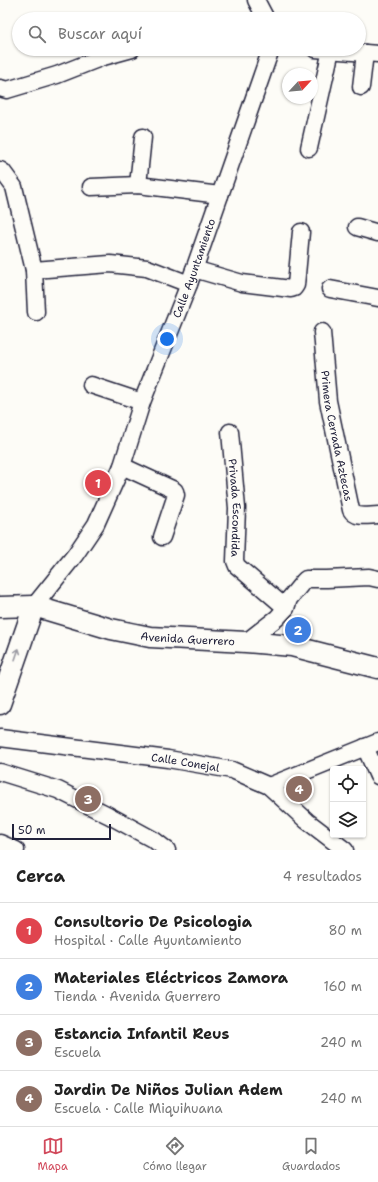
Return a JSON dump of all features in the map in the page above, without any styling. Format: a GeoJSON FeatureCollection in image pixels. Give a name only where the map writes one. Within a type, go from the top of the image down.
{"type":"FeatureCollection","features":[{"type":"Feature","properties":{"kind":"street"},"geometry":{"type":"LineString","coordinates":[[256,0],[262,12]]}},
{"type":"Feature","properties":{"kind":"street"},"geometry":{"type":"LineString","coordinates":[[361,87],[371,53]]}},
{"type":"Feature","properties":{"kind":"street"},"geometry":{"type":"LineString","coordinates":[[0,88],[7,90],[24,85],[57,75],[107,56]]}},
{"type":"Feature","properties":{"kind":"street","name":"Calle Ayuntamiento"},"geometry":{"type":"LineString","coordinates":[[34,606],[75,555],[96,524],[122,466],[142,402],[192,276],[269,56]]}},
{"type":"Feature","properties":{"kind":"street"},"geometry":{"type":"LineString","coordinates":[[309,148],[322,56]]}},
{"type":"Feature","properties":{"kind":"street"},"geometry":{"type":"LineString","coordinates":[[138,185],[143,137]]}},
{"type":"Feature","properties":{"kind":"street"},"geometry":{"type":"LineString","coordinates":[[0,170],[14,187],[34,270],[36,312]]}},
{"type":"Feature","properties":{"kind":"street"},"geometry":{"type":"LineString","coordinates":[[91,187],[138,185],[220,195]]}},
{"type":"Feature","properties":{"kind":"street"},"geometry":{"type":"LineString","coordinates":[[357,227],[378,233]]}},
{"type":"Feature","properties":{"kind":"street"},"geometry":{"type":"LineString","coordinates":[[34,270],[110,264],[291,289],[296,285],[301,232]]}},
{"type":"Feature","properties":{"kind":"street"},"geometry":{"type":"LineString","coordinates":[[330,289],[378,298]]}},
{"type":"Feature","properties":{"kind":"street","name":"Primera Cerrada Aztecas"},"geometry":{"type":"LineString","coordinates":[[322,332],[328,401],[351,510],[353,514],[356,515],[378,515]]}},
{"type":"Feature","properties":{"kind":"street"},"geometry":{"type":"LineString","coordinates":[[91,385],[142,402]]}},
{"type":"Feature","properties":{"kind":"street","name":"Privada Escondida"},"geometry":{"type":"LineString","coordinates":[[230,432],[237,508],[235,561],[237,566],[286,608]]}},
{"type":"Feature","properties":{"kind":"street"},"geometry":{"type":"LineString","coordinates":[[122,466],[172,489],[175,492],[176,495],[162,537]]}},
{"type":"Feature","properties":{"kind":"street"},"geometry":{"type":"LineString","coordinates":[[246,642],[277,618],[286,608],[289,599],[306,579],[378,579]]}},
{"type":"Feature","properties":{"kind":"street"},"geometry":{"type":"LineString","coordinates":[[0,704],[34,606]]}},
{"type":"Feature","properties":{"kind":"street","name":"Avenida Guerrero"},"geometry":{"type":"LineString","coordinates":[[0,607],[34,606],[111,629],[150,637],[292,646],[378,668]]}},
{"type":"Feature","properties":{"kind":"street","name":"Calle Conejal"},"geometry":{"type":"LineString","coordinates":[[0,738],[168,759],[232,770],[269,786],[307,821],[345,850]]}},
{"type":"Feature","properties":{"kind":"street"},"geometry":{"type":"LineString","coordinates":[[269,786],[372,744],[378,776]]}},
{"type":"Feature","properties":{"kind":"street"},"geometry":{"type":"LineString","coordinates":[[0,772],[58,790],[154,840],[167,850]]}},
{"type":"Feature","properties":{"kind":"street"},"geometry":{"type":"LineString","coordinates":[[0,843],[16,850]]}},
{"type":"Feature","properties":{"kind":"place","name":"Consultorio De Psicologia"},"geometry":{"type":"Point","coordinates":[98,483]}},
{"type":"Feature","properties":{"kind":"place","name":"Materiales Eléctricos Zamora"},"geometry":{"type":"Point","coordinates":[298,630]}},
{"type":"Feature","properties":{"kind":"place","name":"Jardin De Niños Julian Adem"},"geometry":{"type":"Point","coordinates":[299,789]}},
{"type":"Feature","properties":{"kind":"place","name":"Estancia Infantil Reus"},"geometry":{"type":"Point","coordinates":[88,799]}}]}
